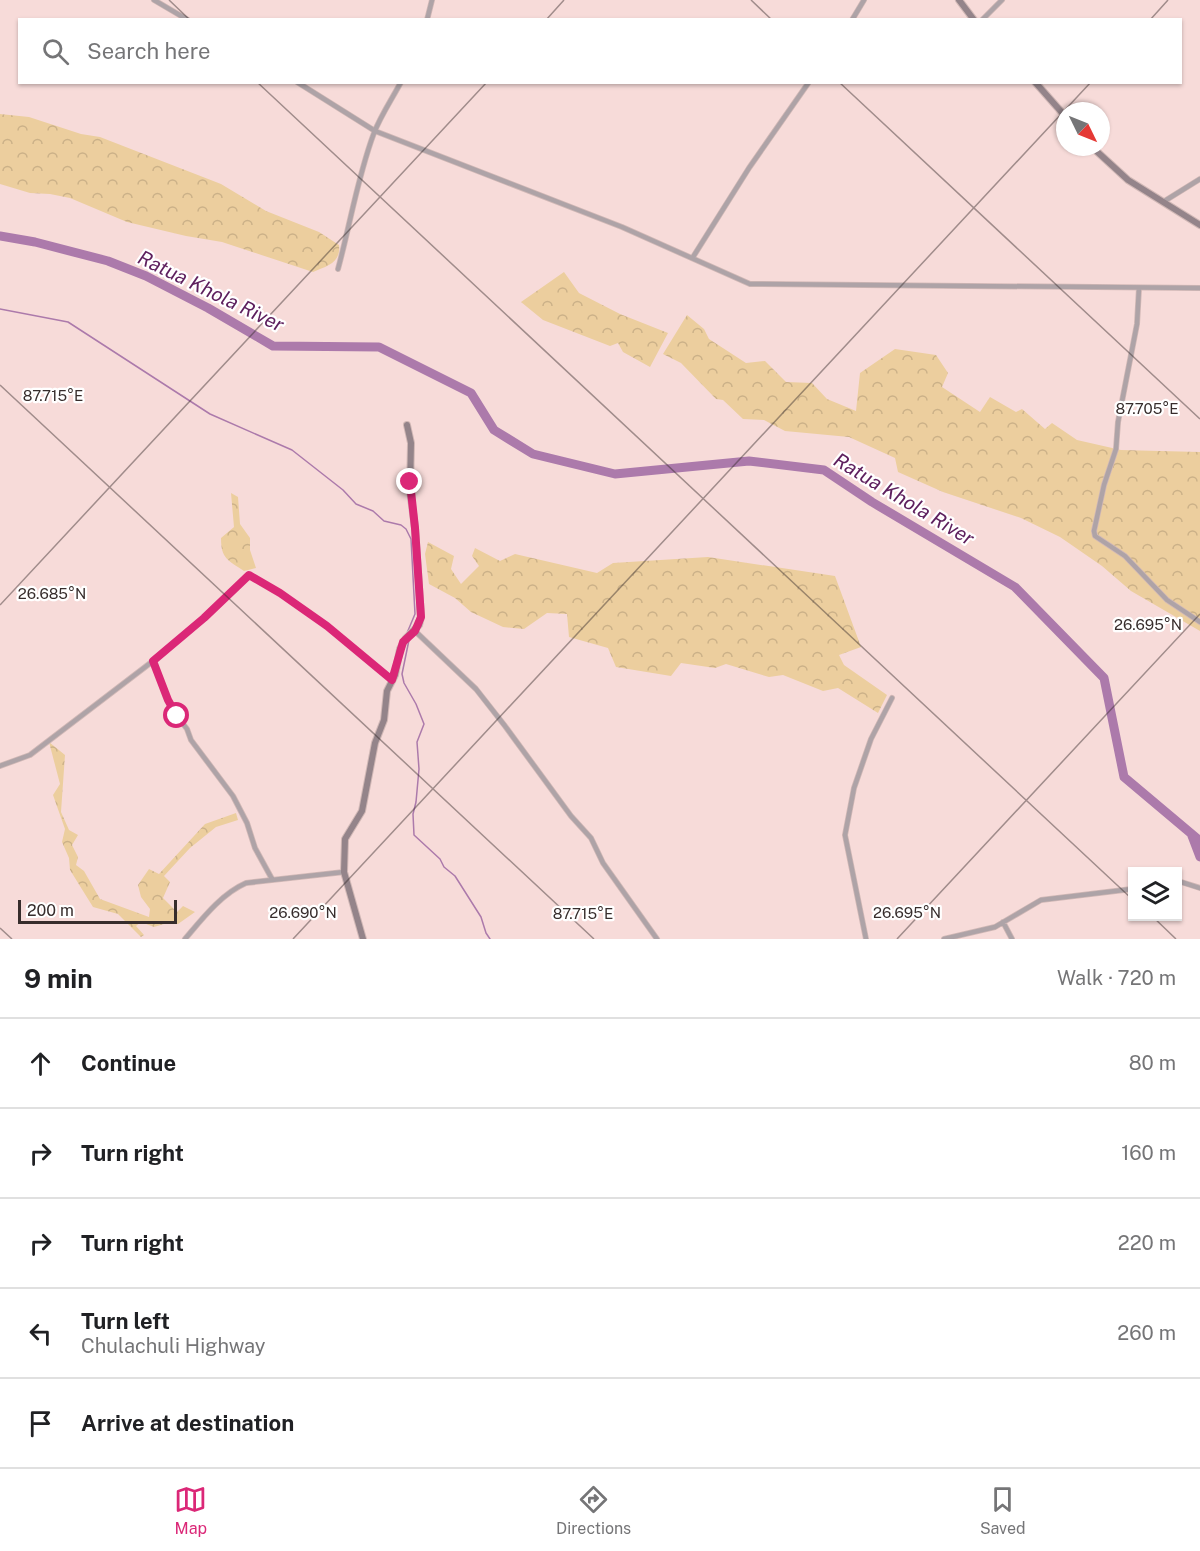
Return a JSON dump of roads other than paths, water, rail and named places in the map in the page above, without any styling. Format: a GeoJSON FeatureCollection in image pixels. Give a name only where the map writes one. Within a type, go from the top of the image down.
{"type":"FeatureCollection","features":[{"type":"Feature","properties":{"kind":"street"},"geometry":{"type":"LineString","coordinates":[[154,0],[185,18]]}},
{"type":"Feature","properties":{"kind":"street"},"geometry":{"type":"LineString","coordinates":[[428,18],[432,0]]}},
{"type":"Feature","properties":{"kind":"street"},"geometry":{"type":"LineString","coordinates":[[853,18],[864,0]]}},
{"type":"Feature","properties":{"kind":"street"},"geometry":{"type":"LineString","coordinates":[[958,0],[972,18]]}},
{"type":"Feature","properties":{"kind":"street"},"geometry":{"type":"LineString","coordinates":[[984,18],[1002,0]]}},
{"type":"Feature","properties":{"kind":"street"},"geometry":{"type":"LineString","coordinates":[[300,84],[375,131],[595,216],[693,257],[750,284],[1200,288]]}},
{"type":"Feature","properties":{"kind":"street"},"geometry":{"type":"LineString","coordinates":[[338,269],[361,174],[375,131],[400,84]]}},
{"type":"Feature","properties":{"kind":"street"},"geometry":{"type":"LineString","coordinates":[[693,257],[749,168],[808,84]]}},
{"type":"Feature","properties":{"kind":"street"},"geometry":{"type":"LineString","coordinates":[[1037,84],[1056,106]]}},
{"type":"Feature","properties":{"kind":"street"},"geometry":{"type":"LineString","coordinates":[[1102,156],[1128,180],[1200,225]]}},
{"type":"Feature","properties":{"kind":"street"},"geometry":{"type":"LineString","coordinates":[[1163,202],[1200,179]]}},
{"type":"Feature","properties":{"kind":"street"},"geometry":{"type":"LineString","coordinates":[[1139,288],[1137,324],[1118,422],[1116,449],[1097,512],[1094,531],[1099,540],[1125,556],[1167,600],[1200,622]]}},
{"type":"Feature","properties":{"kind":"street"},"geometry":{"type":"LineString","coordinates":[[363,939],[344,872],[345,838],[362,811],[375,743],[384,720],[387,691],[403,642],[419,625],[421,610],[410,490],[411,443],[407,425]]}},
{"type":"Feature","properties":{"kind":"street"},"geometry":{"type":"LineString","coordinates":[[0,766],[30,755],[153,661],[204,618],[249,575],[288,598],[327,626],[392,680]]}},
{"type":"Feature","properties":{"kind":"street"},"geometry":{"type":"LineString","coordinates":[[415,631],[476,689],[571,816],[591,838],[603,863],[657,939]]}},
{"type":"Feature","properties":{"kind":"street"},"geometry":{"type":"LineString","coordinates":[[153,661],[168,700],[187,729],[191,740],[233,796],[247,823],[255,848],[272,879]]}},
{"type":"Feature","properties":{"kind":"street"},"geometry":{"type":"LineString","coordinates":[[866,939],[845,835],[854,788],[871,739],[892,698]]}},
{"type":"Feature","properties":{"kind":"street"},"geometry":{"type":"LineString","coordinates":[[185,939],[202,918],[238,886],[272,879],[344,872]]}},
{"type":"Feature","properties":{"kind":"street"},"geometry":{"type":"LineString","coordinates":[[1182,882],[1200,888]]}},
{"type":"Feature","properties":{"kind":"street"},"geometry":{"type":"LineString","coordinates":[[944,939],[995,927],[1041,900],[1128,889]]}},
{"type":"Feature","properties":{"kind":"street"},"geometry":{"type":"LineString","coordinates":[[1003,922],[1012,939]]}},
{"type":"Feature","properties":{"kind":"waterway","name":"Ratua Khola River"},"geometry":{"type":"LineString","coordinates":[[0,236],[35,242],[108,261],[146,276],[208,308],[273,346],[379,347],[471,393],[494,430],[533,454],[615,474],[749,461],[824,470],[872,502],[1015,587],[1104,678],[1124,777],[1200,841]]}},
{"type":"Feature","properties":{"kind":"waterway"},"geometry":{"type":"LineString","coordinates":[[0,309],[68,322],[210,414],[292,450],[343,490],[356,504],[373,511],[384,521],[401,525],[411,539],[415,614],[407,633]]}},
{"type":"Feature","properties":{"kind":"waterway"},"geometry":{"type":"LineString","coordinates":[[409,640],[402,674],[424,724],[417,742],[419,769],[413,814],[414,835],[455,876],[481,917],[490,939]]}},
{"type":"Feature","properties":{"kind":"waterway"},"geometry":{"type":"LineString","coordinates":[[1192,836],[1200,857]]}}]}
